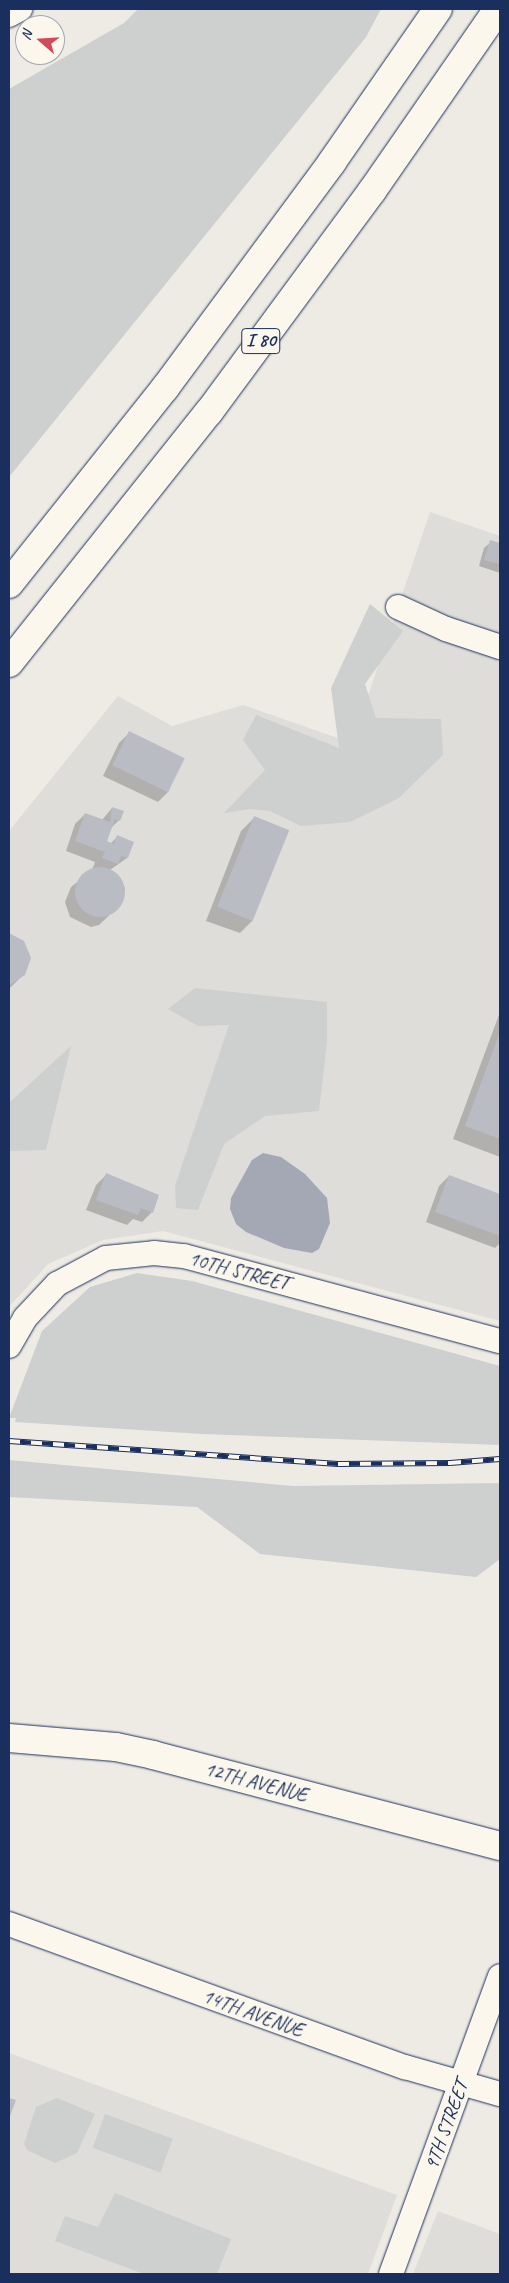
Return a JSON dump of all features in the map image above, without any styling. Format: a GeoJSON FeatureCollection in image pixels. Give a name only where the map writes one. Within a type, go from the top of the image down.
{"type":"FeatureCollection","features":[{"type":"Feature","properties":{"kind":"main road","name":"I 80"},"geometry":{"type":"LineString","coordinates":[[9,584],[171,380],[332,162],[438,9]]}},
{"type":"Feature","properties":{"kind":"main road","name":"I 80"},"geometry":{"type":"LineString","coordinates":[[9,663],[209,412],[372,191],[498,9]]}},
{"type":"Feature","properties":{"kind":"main road","name":"12TH AVENUE"},"geometry":{"type":"LineString","coordinates":[[9,1738],[116,1747],[153,1755],[500,1846]]}},
{"type":"Feature","properties":{"kind":"street"},"geometry":{"type":"LineString","coordinates":[[9,15],[20,9]]}},
{"type":"Feature","properties":{"kind":"street"},"geometry":{"type":"LineString","coordinates":[[398,607],[446,629],[500,647]]}},
{"type":"Feature","properties":{"kind":"street","name":"10TH STREET"},"geometry":{"type":"LineString","coordinates":[[9,1346],[25,1318],[42,1297],[65,1279],[106,1258],[154,1253],[184,1256],[500,1341]]}},
{"type":"Feature","properties":{"kind":"street","name":"14TH AVENUE"},"geometry":{"type":"LineString","coordinates":[[9,1924],[405,2067],[500,2094]]}},
{"type":"Feature","properties":{"kind":"street","name":"9TH STREET"},"geometry":{"type":"LineString","coordinates":[[390,2274],[500,1976]]}},
{"type":"Feature","properties":{"kind":"shaded area"},"geometry":{"type":"Polygon","coordinates":[[[138,9],[381,9],[366,37],[9,477],[9,89],[51,65],[65,65],[65,57],[124,23],[138,9]]]}},
{"type":"Feature","properties":{"kind":"shaded area"},"geometry":{"type":"Polygon","coordinates":[[[430,512],[500,536],[500,1321],[163,1231],[103,1240],[48,1264],[9,1307],[9,831],[118,696],[172,726],[243,705],[352,743],[430,512]]]}},
{"type":"Feature","properties":{"kind":"shaded area"},"geometry":{"type":"Polygon","coordinates":[[[370,604],[403,631],[365,684],[376,718],[441,719],[443,755],[399,798],[350,822],[301,826],[270,811],[250,809],[224,813],[265,770],[243,740],[256,715],[339,748],[331,688],[370,604]]]}},
{"type":"Feature","properties":{"kind":"shaded area"},"geometry":{"type":"Polygon","coordinates":[[[195,988],[327,1002],[327,1042],[319,1111],[265,1116],[224,1144],[198,1210],[176,1208],[175,1186],[229,1025],[198,1026],[168,1009],[195,988]]]}},
{"type":"Feature","properties":{"kind":"shaded area"},"geometry":{"type":"Polygon","coordinates":[[[71,1046],[46,1150],[9,1151],[9,1103],[71,1046]]]}},
{"type":"Feature","properties":{"kind":"shaded area"},"geometry":{"type":"Polygon","coordinates":[[[263,1153],[281,1157],[305,1174],[327,1198],[330,1223],[319,1249],[312,1253],[284,1248],[246,1232],[236,1224],[230,1209],[231,1198],[252,1160],[263,1153]]]}},
{"type":"Feature","properties":{"kind":"shaded area"},"geometry":{"type":"Polygon","coordinates":[[[137,1273],[192,1281],[500,1366],[500,1445],[201,1434],[15,1422],[16,1418],[9,1418],[42,1331],[90,1287],[137,1273]]]}},
{"type":"Feature","properties":{"kind":"shaded area"},"geometry":{"type":"Polygon","coordinates":[[[9,1460],[293,1486],[500,1483],[500,1559],[476,1577],[260,1554],[197,1507],[9,1497],[9,1460]]]}},
{"type":"Feature","properties":{"kind":"shaded area"},"geometry":{"type":"Polygon","coordinates":[[[9,2053],[397,2195],[368,2274],[9,2274],[9,2053]]]}},
{"type":"Feature","properties":{"kind":"shaded area"},"geometry":{"type":"Polygon","coordinates":[[[57,2098],[95,2114],[77,2153],[55,2163],[27,2150],[24,2144],[36,2107],[57,2098]]]}},
{"type":"Feature","properties":{"kind":"shaded area"},"geometry":{"type":"Polygon","coordinates":[[[105,2114],[173,2139],[160,2172],[93,2148],[105,2114]]]}},
{"type":"Feature","properties":{"kind":"shaded area"},"geometry":{"type":"Polygon","coordinates":[[[115,2193],[231,2239],[217,2274],[144,2274],[55,2241],[65,2216],[98,2227],[115,2193]]]}},
{"type":"Feature","properties":{"kind":"shaded area"},"geometry":{"type":"Polygon","coordinates":[[[438,2211],[500,2234],[500,2274],[413,2274],[438,2211]]]}},
{"type":"Feature","properties":{"kind":"building"},"geometry":{"type":"Polygon","coordinates":[[[490,540],[500,543],[500,564],[484,560],[490,540]]]}},
{"type":"Feature","properties":{"kind":"building"},"geometry":{"type":"Polygon","coordinates":[[[129,731],[185,758],[168,792],[112,765],[129,731]]]}},
{"type":"Feature","properties":{"kind":"building"},"geometry":{"type":"Polygon","coordinates":[[[112,807],[124,811],[120,821],[115,819],[107,841],[114,844],[117,835],[134,842],[128,858],[121,856],[118,864],[102,858],[105,852],[75,841],[85,813],[110,822],[112,807]]]}},
{"type":"Feature","properties":{"kind":"building"},"geometry":{"type":"Polygon","coordinates":[[[254,816],[289,830],[253,921],[217,907],[254,816]]]}},
{"type":"Feature","properties":{"kind":"building"},"geometry":{"type":"Polygon","coordinates":[[[105,867],[118,874],[124,882],[124,902],[118,910],[110,916],[95,917],[82,910],[76,902],[75,887],[82,874],[90,868],[105,867]]]}},
{"type":"Feature","properties":{"kind":"building"},"geometry":{"type":"Polygon","coordinates":[[[9,933],[24,941],[31,958],[25,975],[9,985],[9,933]]]}},
{"type":"Feature","properties":{"kind":"building"},"geometry":{"type":"Polygon","coordinates":[[[500,1032],[500,1139],[465,1126],[500,1032]]]}},
{"type":"Feature","properties":{"kind":"building"},"geometry":{"type":"Polygon","coordinates":[[[106,1173],[159,1195],[153,1213],[141,1208],[138,1215],[96,1200],[106,1173]]]}},
{"type":"Feature","properties":{"kind":"building"},"geometry":{"type":"Polygon","coordinates":[[[449,1175],[500,1194],[500,1236],[435,1212],[449,1175]]]}},
{"type":"Feature","properties":{"kind":"building"},"geometry":{"type":"Polygon","coordinates":[[[9,2098],[16,2100],[9,2119],[9,2098]]]}},
{"type":"Feature","properties":{"kind":"railway"},"geometry":{"type":"LineString","coordinates":[[9,1441],[338,1464],[450,1463],[500,1459]]}}]}
